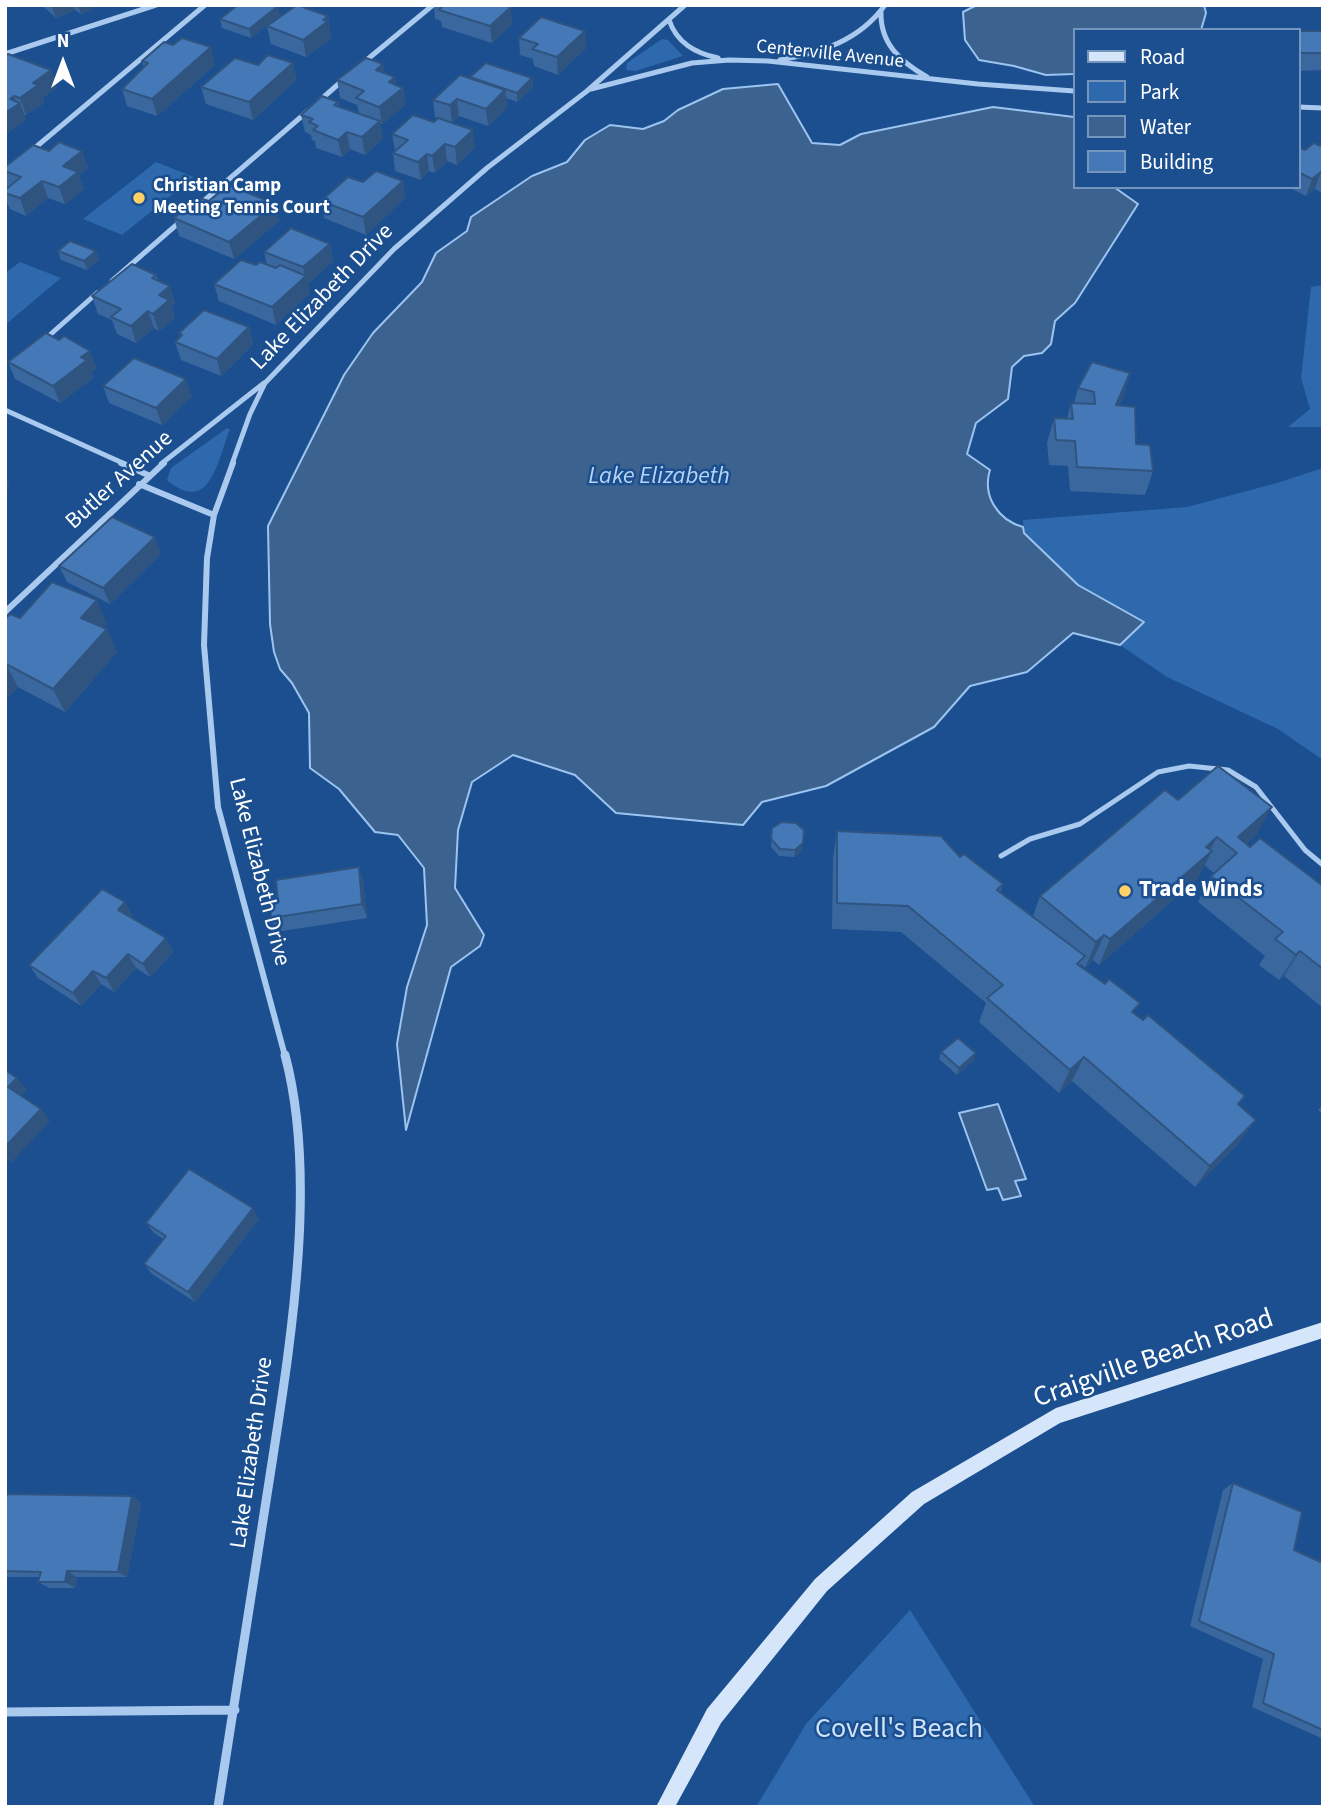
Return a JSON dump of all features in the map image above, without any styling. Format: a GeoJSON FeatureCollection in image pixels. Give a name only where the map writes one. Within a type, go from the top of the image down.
{"type":"FeatureCollection","features":[{"type":"Feature","properties":{"kind":"main road","name":"Craigville Beach Road"},"geometry":{"type":"LineString","coordinates":[[665,1807],[714,1716],[812,1595],[918,1498],[1056,1416],[1323,1330]]}},
{"type":"Feature","properties":{"kind":"street"},"geometry":{"type":"LineString","coordinates":[[5,54],[156,5]]}},
{"type":"Feature","properties":{"kind":"street"},"geometry":{"type":"LineString","coordinates":[[28,155],[205,5]]}},
{"type":"Feature","properties":{"kind":"street"},"geometry":{"type":"LineString","coordinates":[[362,64],[433,5]]}},
{"type":"Feature","properties":{"kind":"street","name":"Lake Elizabeth Drive"},"geometry":{"type":"LineString","coordinates":[[218,1807],[280,1408],[294,1282],[299,1162],[296,1110],[287,1064],[218,807],[204,645],[207,558],[214,515],[242,436],[265,383],[394,249],[487,168],[587,90],[685,5]]}},
{"type":"Feature","properties":{"kind":"street"},"geometry":{"type":"LineString","coordinates":[[768,61],[794,58],[832,47],[858,32],[881,12],[885,5]]}},
{"type":"Feature","properties":{"kind":"street"},"geometry":{"type":"LineString","coordinates":[[881,12],[883,34],[889,47],[905,64],[931,79]]}},
{"type":"Feature","properties":{"kind":"street"},"geometry":{"type":"LineString","coordinates":[[669,20],[676,36],[689,48],[711,57],[729,60]]}},
{"type":"Feature","properties":{"kind":"street","name":"Centerville Avenue"},"geometry":{"type":"LineString","coordinates":[[587,90],[692,63],[729,60],[768,61],[1072,91]]}},
{"type":"Feature","properties":{"kind":"street"},"geometry":{"type":"LineString","coordinates":[[194,209],[351,73]]}},
{"type":"Feature","properties":{"kind":"street"},"geometry":{"type":"LineString","coordinates":[[1300,107],[1323,108]]}},
{"type":"Feature","properties":{"kind":"street"},"geometry":{"type":"LineString","coordinates":[[110,282],[184,219]]}},
{"type":"Feature","properties":{"kind":"street"},"geometry":{"type":"LineString","coordinates":[[37,346],[100,291]]}},
{"type":"Feature","properties":{"kind":"street","name":"Butler Avenue"},"geometry":{"type":"LineString","coordinates":[[5,612],[148,475],[265,383]]}},
{"type":"Feature","properties":{"kind":"street"},"geometry":{"type":"LineString","coordinates":[[5,410],[148,475]]}},
{"type":"Feature","properties":{"kind":"street"},"geometry":{"type":"LineString","coordinates":[[139,484],[214,515]]}},
{"type":"Feature","properties":{"kind":"street"},"geometry":{"type":"LineString","coordinates":[[5,1712],[235,1710]]}},
{"type":"Feature","properties":{"kind":"lane"},"geometry":{"type":"LineString","coordinates":[[1001,856],[1030,839],[1080,824],[1158,772],[1198,766],[1228,770],[1256,787],[1305,850],[1323,865]]}},
{"type":"Feature","properties":{"kind":"green space"},"geometry":{"type":"Polygon","coordinates":[[[662,39],[668,40],[683,56],[635,71],[626,70],[627,63],[662,39]]]}},
{"type":"Feature","properties":{"kind":"green space","name":"Christian Camp Meeting Tennis Court"},"geometry":{"type":"Polygon","coordinates":[[[156,162],[194,177],[122,235],[83,219],[156,162]]]}},
{"type":"Feature","properties":{"kind":"green space"},"geometry":{"type":"Polygon","coordinates":[[[20,262],[61,278],[5,325],[5,273],[20,262]]]}},
{"type":"Feature","properties":{"kind":"green space"},"geometry":{"type":"Polygon","coordinates":[[[1323,285],[1323,427],[1288,427],[1310,409],[1301,378],[1311,287],[1323,285]]]}},
{"type":"Feature","properties":{"kind":"green space"},"geometry":{"type":"Polygon","coordinates":[[[227,428],[230,430],[215,471],[201,489],[192,492],[167,480],[171,468],[227,428]]]}},
{"type":"Feature","properties":{"kind":"green space"},"geometry":{"type":"Polygon","coordinates":[[[1323,468],[1323,760],[1278,729],[1167,677],[1120,645],[1143,622],[1078,585],[1024,533],[1023,520],[1187,507],[1323,468]]]}},
{"type":"Feature","properties":{"kind":"green space","name":"Covell's Beach"},"geometry":{"type":"Polygon","coordinates":[[[910,1610],[1035,1807],[756,1807],[806,1724],[910,1610]]]}},
{"type":"Feature","properties":{"kind":"water"},"geometry":{"type":"Polygon","coordinates":[[[977,5],[1204,5],[1206,13],[1202,28],[1072,28],[1072,74],[1046,75],[979,60],[965,40],[963,12],[977,5]]]}},
{"type":"Feature","properties":{"kind":"water","name":"Lake Elizabeth"},"geometry":{"type":"Polygon","coordinates":[[[778,84],[812,143],[840,145],[861,134],[993,107],[1072,117],[1072,189],[1117,189],[1138,204],[1075,303],[1055,321],[1051,344],[1042,353],[1024,356],[1012,367],[1008,399],[976,423],[967,454],[990,470],[988,489],[999,513],[1023,527],[1024,533],[1078,585],[1144,622],[1120,645],[1073,633],[1027,672],[970,686],[934,727],[826,786],[762,802],[743,825],[616,813],[575,775],[513,755],[472,782],[458,830],[455,888],[484,935],[480,946],[451,967],[406,1130],[397,1044],[407,987],[427,925],[424,868],[398,835],[375,832],[339,789],[310,768],[309,713],[292,683],[280,669],[274,652],[270,624],[268,526],[344,375],[373,333],[422,282],[436,253],[467,231],[471,217],[532,176],[567,162],[585,140],[610,125],[643,129],[664,121],[678,110],[723,89],[778,84]]]}},
{"type":"Feature","properties":{"kind":"water"},"geometry":{"type":"Polygon","coordinates":[[[998,1104],[1026,1179],[1015,1181],[1021,1196],[1003,1200],[998,1188],[987,1190],[959,1113],[998,1104]]]}},
{"type":"Feature","properties":{"kind":"building"},"geometry":{"type":"Polygon","coordinates":[[[238,5],[278,6],[249,29],[220,19],[238,5]]]}},
{"type":"Feature","properties":{"kind":"building"},"geometry":{"type":"Polygon","coordinates":[[[297,5],[328,16],[323,20],[328,21],[303,40],[267,26],[297,5]]]}},
{"type":"Feature","properties":{"kind":"building"},"geometry":{"type":"Polygon","coordinates":[[[444,5],[511,7],[490,26],[439,10],[444,5]]]}},
{"type":"Feature","properties":{"kind":"building"},"geometry":{"type":"Polygon","coordinates":[[[541,17],[585,31],[557,57],[532,49],[538,44],[519,38],[541,17]]]}},
{"type":"Feature","properties":{"kind":"building"},"geometry":{"type":"Polygon","coordinates":[[[1300,31],[1323,31],[1323,53],[1301,53],[1300,31]]]}},
{"type":"Feature","properties":{"kind":"building"},"geometry":{"type":"Polygon","coordinates":[[[182,38],[211,47],[152,99],[122,89],[148,63],[142,61],[164,42],[173,45],[182,38]]]}},
{"type":"Feature","properties":{"kind":"building"},"geometry":{"type":"Polygon","coordinates":[[[8,54],[51,70],[33,83],[38,85],[20,98],[14,96],[10,99],[20,103],[5,113],[5,56],[8,54]]]}},
{"type":"Feature","properties":{"kind":"building"},"geometry":{"type":"Polygon","coordinates":[[[268,55],[293,63],[249,102],[201,87],[235,58],[258,65],[268,55]]]}},
{"type":"Feature","properties":{"kind":"building"},"geometry":{"type":"Polygon","coordinates":[[[366,58],[383,64],[376,70],[395,77],[389,82],[403,88],[379,107],[356,98],[364,91],[337,80],[366,58]]]}},
{"type":"Feature","properties":{"kind":"building"},"geometry":{"type":"Polygon","coordinates":[[[486,63],[532,78],[517,93],[470,77],[486,63]]]}},
{"type":"Feature","properties":{"kind":"building"},"geometry":{"type":"Polygon","coordinates":[[[460,75],[505,90],[486,109],[457,99],[450,105],[433,100],[460,75]]]}},
{"type":"Feature","properties":{"kind":"building"},"geometry":{"type":"Polygon","coordinates":[[[322,96],[338,102],[334,105],[380,121],[362,137],[347,132],[338,140],[313,130],[318,126],[309,122],[313,119],[301,115],[322,96]]]}},
{"type":"Feature","properties":{"kind":"building"},"geometry":{"type":"Polygon","coordinates":[[[413,115],[434,122],[438,118],[473,130],[455,147],[445,144],[432,156],[427,154],[418,162],[393,153],[408,140],[392,134],[413,115]]]}},
{"type":"Feature","properties":{"kind":"building"},"geometry":{"type":"Polygon","coordinates":[[[59,142],[82,151],[63,166],[78,172],[59,187],[42,181],[20,198],[5,193],[5,190],[21,177],[5,171],[5,167],[33,145],[49,151],[59,142]]]}},
{"type":"Feature","properties":{"kind":"building"},"geometry":{"type":"Polygon","coordinates":[[[1314,143],[1323,147],[1323,172],[1312,179],[1300,173],[1300,148],[1305,150],[1314,143]]]}},
{"type":"Feature","properties":{"kind":"building"},"geometry":{"type":"Polygon","coordinates":[[[376,171],[403,181],[363,217],[321,201],[348,177],[363,182],[376,171]]]}},
{"type":"Feature","properties":{"kind":"building"},"geometry":{"type":"Polygon","coordinates":[[[229,185],[275,204],[229,242],[174,218],[199,198],[209,201],[229,185]]]}},
{"type":"Feature","properties":{"kind":"building"},"geometry":{"type":"Polygon","coordinates":[[[291,228],[330,244],[303,267],[264,252],[291,228]]]}},
{"type":"Feature","properties":{"kind":"building"},"geometry":{"type":"Polygon","coordinates":[[[70,241],[96,251],[84,261],[58,251],[70,241]]]}},
{"type":"Feature","properties":{"kind":"building"},"geometry":{"type":"Polygon","coordinates":[[[241,260],[256,265],[260,262],[276,268],[280,265],[306,276],[272,307],[214,284],[241,260]]]}},
{"type":"Feature","properties":{"kind":"building"},"geometry":{"type":"Polygon","coordinates":[[[132,264],[156,275],[152,278],[170,286],[159,295],[169,300],[153,314],[148,311],[131,326],[111,317],[121,309],[92,296],[132,264]]]}},
{"type":"Feature","properties":{"kind":"building"},"geometry":{"type":"Polygon","coordinates":[[[204,310],[249,327],[217,359],[175,342],[182,335],[179,333],[204,310]]]}},
{"type":"Feature","properties":{"kind":"building"},"geometry":{"type":"Polygon","coordinates":[[[46,333],[59,340],[64,336],[90,351],[81,357],[87,360],[53,386],[8,362],[46,333]]]}},
{"type":"Feature","properties":{"kind":"building"},"geometry":{"type":"Polygon","coordinates":[[[134,358],[186,379],[156,408],[103,386],[134,358]]]}},
{"type":"Feature","properties":{"kind":"building"},"geometry":{"type":"Polygon","coordinates":[[[1092,362],[1130,373],[1116,405],[1135,407],[1136,444],[1150,445],[1153,471],[1077,467],[1075,441],[1056,440],[1054,418],[1073,419],[1071,403],[1095,404],[1094,392],[1078,388],[1092,362]]]}},
{"type":"Feature","properties":{"kind":"building"},"geometry":{"type":"Polygon","coordinates":[[[112,517],[155,537],[103,588],[59,566],[112,517]]]}},
{"type":"Feature","properties":{"kind":"building"},"geometry":{"type":"Polygon","coordinates":[[[52,582],[97,600],[81,618],[107,629],[53,689],[5,665],[5,619],[10,614],[20,618],[52,582]]]}},
{"type":"Feature","properties":{"kind":"building","name":"Trade Winds"},"geometry":{"type":"Polygon","coordinates":[[[1218,766],[1272,807],[1238,837],[1250,847],[1260,838],[1323,886],[1323,969],[1300,951],[1296,955],[1275,939],[1283,932],[1211,876],[1237,853],[1217,837],[1206,847],[1212,851],[1110,939],[1104,935],[1096,942],[1040,896],[1165,790],[1178,800],[1218,766]]]}},
{"type":"Feature","properties":{"kind":"building"},"geometry":{"type":"Polygon","coordinates":[[[782,822],[796,823],[804,830],[803,843],[795,850],[780,849],[771,839],[772,828],[782,822]]]}},
{"type":"Feature","properties":{"kind":"building"},"geometry":{"type":"Polygon","coordinates":[[[837,831],[941,836],[960,857],[964,854],[1003,884],[997,890],[1085,956],[1077,964],[1105,984],[1109,979],[1140,1003],[1132,1012],[1143,1020],[1148,1015],[1245,1096],[1238,1104],[1256,1120],[1210,1166],[1084,1057],[1070,1070],[987,998],[1003,985],[908,906],[837,903],[837,831]]]}},
{"type":"Feature","properties":{"kind":"building"},"geometry":{"type":"Polygon","coordinates":[[[359,867],[362,904],[271,918],[270,902],[278,901],[276,880],[359,867]]]}},
{"type":"Feature","properties":{"kind":"building"},"geometry":{"type":"Polygon","coordinates":[[[102,889],[125,902],[118,910],[166,938],[143,964],[128,954],[106,978],[93,971],[73,993],[29,965],[102,889]]]}},
{"type":"Feature","properties":{"kind":"building"},"geometry":{"type":"Polygon","coordinates":[[[958,1038],[976,1053],[959,1068],[941,1052],[958,1038]]]}},
{"type":"Feature","properties":{"kind":"building"},"geometry":{"type":"Polygon","coordinates":[[[5,1070],[17,1078],[8,1087],[41,1109],[5,1147],[5,1070]]]}},
{"type":"Feature","properties":{"kind":"building"},"geometry":{"type":"Polygon","coordinates":[[[189,1169],[253,1208],[188,1292],[144,1264],[166,1236],[146,1223],[189,1169]]]}},
{"type":"Feature","properties":{"kind":"building"},"geometry":{"type":"Polygon","coordinates":[[[1233,1483],[1302,1512],[1294,1550],[1323,1563],[1323,1730],[1263,1703],[1274,1654],[1199,1621],[1233,1483]]]}},
{"type":"Feature","properties":{"kind":"building"},"geometry":{"type":"Polygon","coordinates":[[[7,1494],[132,1496],[118,1572],[67,1571],[65,1582],[38,1582],[41,1572],[5,1571],[7,1494]]]}},
{"type":"Feature","properties":{"kind":"place","name":"Christian Camp Meeting Tennis Court"},"geometry":{"type":"Point","coordinates":[139,198]}},
{"type":"Feature","properties":{"kind":"place","name":"Trade Winds"},"geometry":{"type":"Point","coordinates":[1125,891]}}]}
